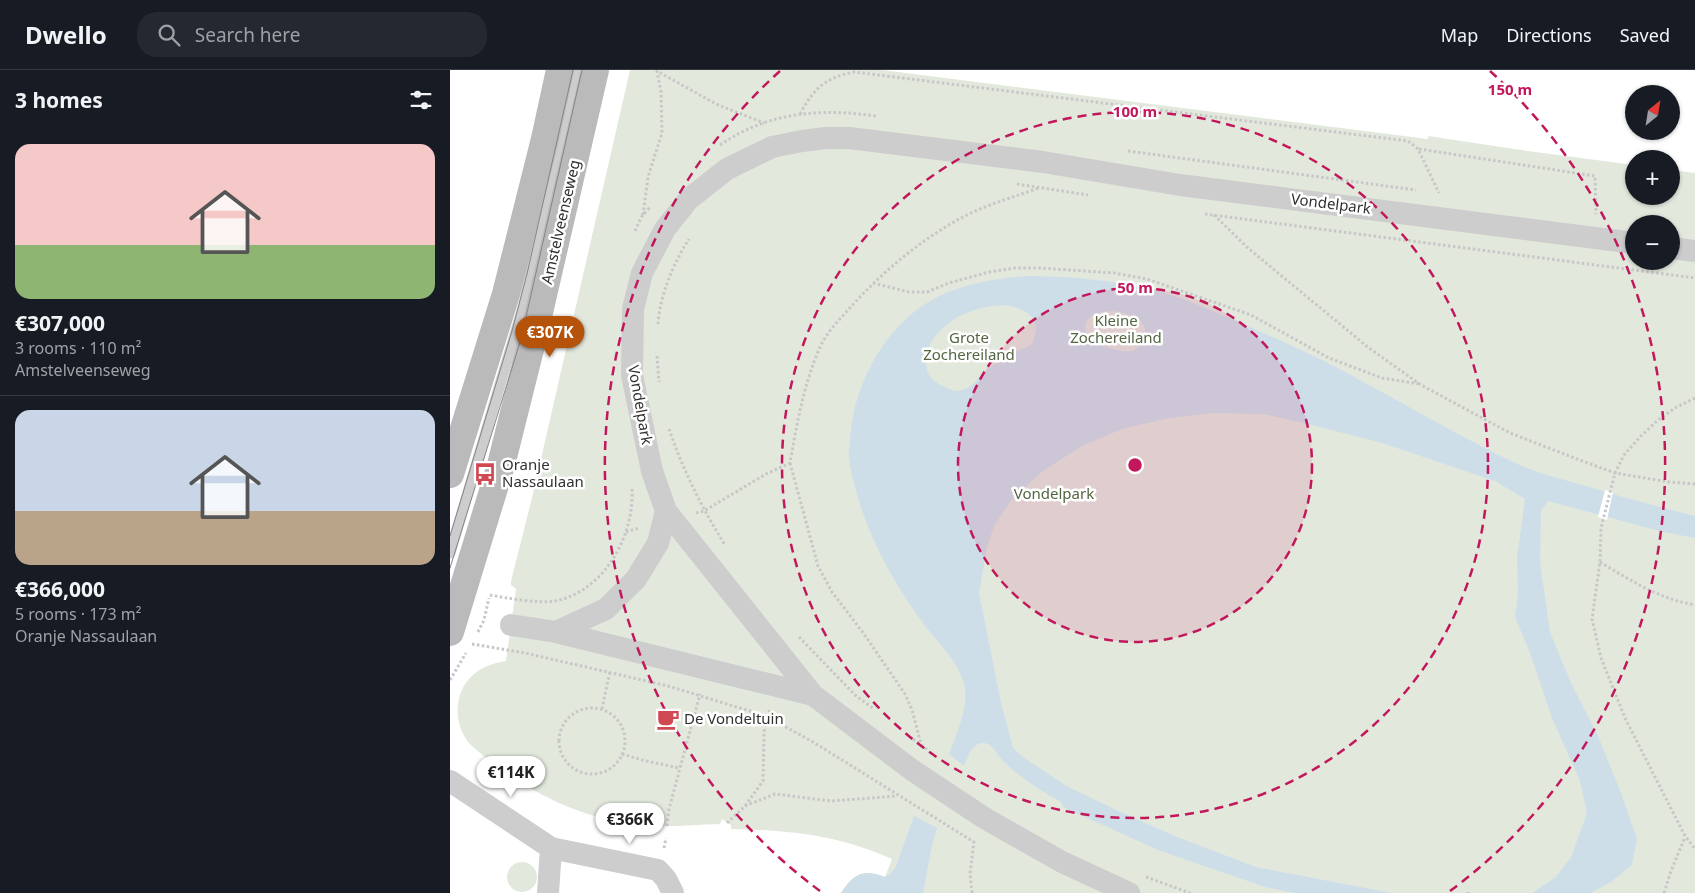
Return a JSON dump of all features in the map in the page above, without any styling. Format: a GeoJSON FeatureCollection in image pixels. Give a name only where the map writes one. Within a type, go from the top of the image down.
{"type":"FeatureCollection","features":[{"type":"Feature","properties":{"kind":"main road"},"geometry":{"type":"LineString","coordinates":[[450,474],[506,294],[545,139],[560,70]]}},
{"type":"Feature","properties":{"kind":"main road","name":"Amstelveenseweg"},"geometry":{"type":"LineString","coordinates":[[461,638],[595,70]]}},
{"type":"Feature","properties":{"kind":"street","name":"Vondelpark"},"geometry":{"type":"LineString","coordinates":[[1130,893],[1062,862],[986,819],[912,770],[813,695],[666,511],[652,471],[632,375],[633,309],[642,274],[665,230],[689,199],[727,169],[772,148],[802,140],[849,138],[1043,162],[1180,185],[1625,242]]}},
{"type":"Feature","properties":{"kind":"street"},"geometry":{"type":"LineString","coordinates":[[1680,249],[1695,251]]}},
{"type":"Feature","properties":{"kind":"street"},"geometry":{"type":"LineString","coordinates":[[556,632],[606,609],[636,579],[658,543],[666,511]]}},
{"type":"Feature","properties":{"kind":"street","name":"Vondelpark"},"geometry":{"type":"LineString","coordinates":[[511,625],[556,632],[813,695]]}},
{"type":"Feature","properties":{"kind":"street"},"geometry":{"type":"LineString","coordinates":[[450,781],[551,848],[658,870],[666,879],[673,893]]}},
{"type":"Feature","properties":{"kind":"street"},"geometry":{"type":"LineString","coordinates":[[548,893],[551,848]]}},
{"type":"Feature","properties":{"kind":"lane","name":"Amstelveenseweg"},"geometry":{"type":"LineString","coordinates":[[450,553],[524,304],[577,70]]}},
{"type":"Feature","properties":{"kind":"path"},"geometry":{"type":"LineString","coordinates":[[657,71],[716,104],[763,122]]}},
{"type":"Feature","properties":{"kind":"path"},"geometry":{"type":"LineString","coordinates":[[642,216],[648,177],[662,132],[661,92],[657,71]]}},
{"type":"Feature","properties":{"kind":"path"},"geometry":{"type":"LineString","coordinates":[[800,113],[815,89],[836,76],[854,72],[1408,141],[1418,149],[1439,193]]}},
{"type":"Feature","properties":{"kind":"path"},"geometry":{"type":"LineString","coordinates":[[1418,149],[1595,176],[1596,214]]}},
{"type":"Feature","properties":{"kind":"path"},"geometry":{"type":"LineString","coordinates":[[1139,152],[1146,158]]}},
{"type":"Feature","properties":{"kind":"path"},"geometry":{"type":"LineString","coordinates":[[1012,184],[1088,195]]}},
{"type":"Feature","properties":{"kind":"path"},"geometry":{"type":"LineString","coordinates":[[1180,185],[1249,249],[1369,348],[1421,385],[1510,434],[1615,473],[1695,484]]}},
{"type":"Feature","properties":{"kind":"path"},"geometry":{"type":"LineString","coordinates":[[921,745],[912,710],[905,694],[864,634],[832,592],[818,566],[790,463],[797,422],[821,345],[830,330],[872,283],[901,259],[960,218],[1040,188]]}},
{"type":"Feature","properties":{"kind":"path"},"geometry":{"type":"LineString","coordinates":[[1204,214],[1695,278]]}},
{"type":"Feature","properties":{"kind":"path"},"geometry":{"type":"LineString","coordinates":[[658,329],[658,321],[666,288],[672,272],[693,233]]}},
{"type":"Feature","properties":{"kind":"path"},"geometry":{"type":"LineString","coordinates":[[872,283],[909,292],[927,292],[949,283],[989,272],[1015,268],[1114,272],[1147,279],[1251,315],[1329,358],[1382,378],[1421,385]]}},
{"type":"Feature","properties":{"kind":"path"},"geometry":{"type":"LineString","coordinates":[[657,352],[659,383]]}},
{"type":"Feature","properties":{"kind":"path"},"geometry":{"type":"LineString","coordinates":[[1695,398],[1675,408],[1646,431],[1624,455],[1615,473],[1601,528],[1600,562],[1592,619],[1601,658],[1625,718],[1685,836],[1695,849]]}},
{"type":"Feature","properties":{"kind":"path"},"geometry":{"type":"LineString","coordinates":[[666,422],[704,511],[728,549]]}},
{"type":"Feature","properties":{"kind":"path"},"geometry":{"type":"LineString","coordinates":[[704,511],[766,474],[790,463]]}},
{"type":"Feature","properties":{"kind":"path"},"geometry":{"type":"LineString","coordinates":[[484,620],[490,595],[553,601],[573,595],[598,577],[610,564],[626,532]]}},
{"type":"Feature","properties":{"kind":"path"},"geometry":{"type":"LineString","coordinates":[[1600,562],[1637,584],[1666,598],[1695,605]]}},
{"type":"Feature","properties":{"kind":"path"},"geometry":{"type":"LineString","coordinates":[[793,631],[855,694],[875,710]]}},
{"type":"Feature","properties":{"kind":"path"},"geometry":{"type":"LineString","coordinates":[[461,638],[668,686],[766,716],[814,742],[898,796],[982,846]]}},
{"type":"Feature","properties":{"kind":"path"},"geometry":{"type":"LineString","coordinates":[[602,709],[609,679]]}},
{"type":"Feature","properties":{"kind":"path"},"geometry":{"type":"LineString","coordinates":[[667,826],[669,809],[697,701]]}},
{"type":"Feature","properties":{"kind":"path"},"geometry":{"type":"LineString","coordinates":[[590,708],[602,709],[618,721],[624,731],[625,741],[622,754],[619,761],[602,773],[592,775],[581,773],[571,768],[563,759],[558,737],[562,726],[569,716],[579,710],[590,708]]}},
{"type":"Feature","properties":{"kind":"path"},"geometry":{"type":"LineString","coordinates":[[727,823],[745,806],[763,782],[766,716]]}},
{"type":"Feature","properties":{"kind":"path"},"geometry":{"type":"LineString","coordinates":[[908,735],[935,756]]}},
{"type":"Feature","properties":{"kind":"path"},"geometry":{"type":"LineString","coordinates":[[622,754],[679,768]]}},
{"type":"Feature","properties":{"kind":"path"},"geometry":{"type":"LineString","coordinates":[[745,806],[775,794],[831,802],[898,796]]}},
{"type":"Feature","properties":{"kind":"path"},"geometry":{"type":"LineString","coordinates":[[1664,893],[1685,836]]}},
{"type":"Feature","properties":{"kind":"path"},"geometry":{"type":"LineString","coordinates":[[972,893],[970,874],[974,841]]}},
{"type":"Feature","properties":{"kind":"path"},"geometry":{"type":"LineString","coordinates":[[1145,876],[1190,893]]}},
{"type":"Feature","properties":{"kind":"green space","name":"Vondelpark"},"geometry":{"type":"Polygon","coordinates":[[[630,70],[882,70],[1428,139],[1428,136],[1625,164],[1625,205],[1680,205],[1680,171],[1695,173],[1695,893],[841,893],[854,877],[859,875],[871,873],[885,877],[892,859],[852,844],[813,835],[731,829],[731,825],[722,819],[720,824],[649,826],[606,819],[569,807],[533,790],[500,769],[472,746],[462,731],[458,720],[458,701],[467,681],[478,671],[498,662],[506,661],[516,589],[511,585],[532,498],[630,70]]]}},
{"type":"Feature","properties":{"kind":"green space"},"geometry":{"type":"Polygon","coordinates":[[[522,862],[532,867],[537,877],[532,887],[522,892],[512,887],[507,877],[512,867],[522,862]]]}},
{"type":"Feature","properties":{"kind":"shaded area"},"geometry":{"type":"Polygon","coordinates":[[[1044,276],[1080,278],[1151,289],[1178,297],[1217,312],[1309,354],[1519,465],[1534,471],[1695,516],[1695,538],[1663,532],[1548,501],[1541,511],[1540,562],[1550,632],[1571,683],[1598,736],[1621,793],[1637,839],[1632,865],[1611,882],[1591,893],[1532,893],[1556,877],[1571,857],[1587,813],[1580,781],[1552,718],[1530,653],[1515,617],[1518,593],[1517,558],[1525,499],[1495,481],[1382,443],[1263,414],[1214,413],[1169,418],[1122,429],[1082,446],[1043,471],[1012,499],[994,526],[987,547],[979,593],[1000,698],[1013,748],[1023,757],[1065,785],[1177,837],[1256,867],[1392,893],[1294,893],[1265,887],[1158,850],[1063,807],[1061,802],[1016,773],[990,745],[983,743],[976,745],[964,766],[949,754],[964,711],[964,684],[951,658],[910,604],[882,558],[861,508],[853,479],[849,455],[850,438],[853,415],[862,384],[878,353],[907,318],[924,305],[942,295],[981,282],[1003,278],[1044,276]],[[1005,305],[974,310],[956,318],[942,329],[932,341],[926,356],[927,371],[930,377],[947,388],[958,391],[966,389],[984,372],[1011,353],[1031,345],[1036,329],[1032,317],[1021,309],[1005,305]],[[1111,311],[1095,314],[1088,320],[1085,330],[1087,337],[1114,349],[1134,350],[1143,340],[1144,327],[1141,322],[1130,315],[1111,311]]]}},
{"type":"Feature","properties":{"kind":"shaded area"},"geometry":{"type":"Polygon","coordinates":[[[914,816],[937,828],[923,893],[841,893],[850,881],[859,874],[871,873],[885,877],[891,873],[896,866],[914,816]]]}},
{"type":"Feature","properties":{"kind":"pier"},"geometry":{"type":"Polygon","coordinates":[[[1605,490],[1613,492],[1607,520],[1598,517],[1605,490]]]}},
{"type":"Feature","properties":{"kind":"tram line"},"geometry":{"type":"LineString","coordinates":[[450,536],[512,331],[527,274],[573,70]]}},
{"type":"Feature","properties":{"kind":"tram line"},"geometry":{"type":"LineString","coordinates":[[450,568],[521,339],[582,70]]}},
{"type":"Feature","properties":{"kind":"place","name":"Oranje Nassaulaan"},"geometry":{"type":"Point","coordinates":[485,474]}},
{"type":"Feature","properties":{"kind":"place","name":"De Vondeltuin"},"geometry":{"type":"Point","coordinates":[668,719]}},
{"type":"Feature","properties":{"kind":"park label","name":"Kleine Zochereiland"},"geometry":{"type":"Point","coordinates":[1116,330]}},
{"type":"Feature","properties":{"kind":"park label","name":"Grote Zochereiland"},"geometry":{"type":"Point","coordinates":[969,346]}}]}
